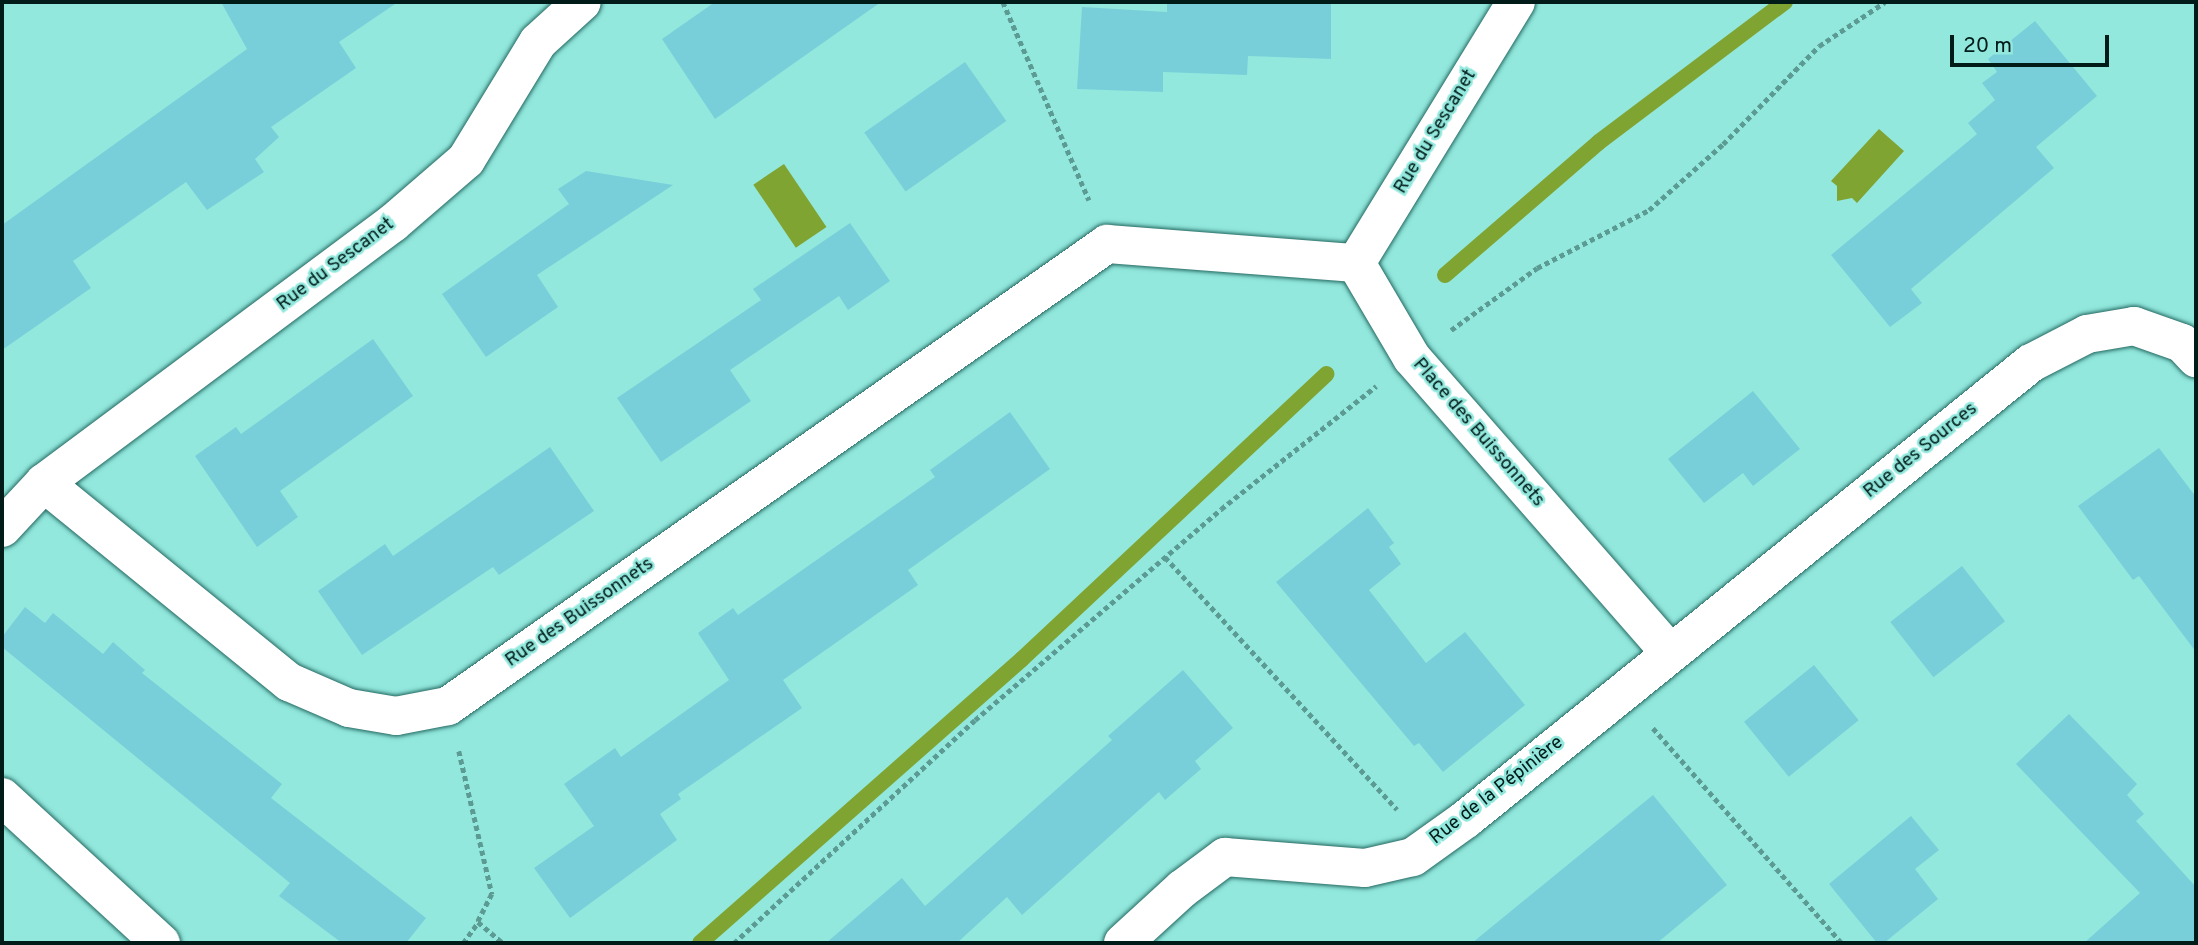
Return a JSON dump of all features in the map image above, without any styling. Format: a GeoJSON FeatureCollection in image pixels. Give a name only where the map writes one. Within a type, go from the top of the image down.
{"type":"FeatureCollection","features":[{"type":"Feature","properties":{"kind":"street","name":"Rue du Sescanet"},"geometry":{"type":"LineString","coordinates":[[2,528],[44,483],[393,223],[466,160],[538,42],[582,2]]}},
{"type":"Feature","properties":{"kind":"street","name":"Rue du Sescanet"},"geometry":{"type":"LineString","coordinates":[[1356,263],[1516,2]]}},
{"type":"Feature","properties":{"kind":"street","name":"Rue des Buissonnets"},"geometry":{"type":"LineString","coordinates":[[44,483],[289,682],[349,708],[396,716],[448,706],[1108,244]]}},
{"type":"Feature","properties":{"kind":"street"},"geometry":{"type":"LineString","coordinates":[[1108,244],[1356,263]]}},
{"type":"Feature","properties":{"kind":"street","name":"Place des Buissonnets"},"geometry":{"type":"LineString","coordinates":[[1356,263],[1412,358],[1670,653]]}},
{"type":"Feature","properties":{"kind":"street","name":"Rue des Sources"},"geometry":{"type":"LineString","coordinates":[[1670,653],[2031,363],[2087,334],[2134,327],[2182,343],[2196,358]]}},
{"type":"Feature","properties":{"kind":"street","name":"Rue du Sescanet"},"geometry":{"type":"LineString","coordinates":[[2,501],[44,483]]}},
{"type":"Feature","properties":{"kind":"street","name":"Rue de la Pépinière"},"geometry":{"type":"LineString","coordinates":[[1123,943],[1225,857],[1365,869],[1413,857],[1670,653]]}},
{"type":"Feature","properties":{"kind":"street"},"geometry":{"type":"LineString","coordinates":[[2,797],[161,943]]}},
{"type":"Feature","properties":{"kind":"path"},"geometry":{"type":"LineString","coordinates":[[1003,2],[1108,244]]}},
{"type":"Feature","properties":{"kind":"path"},"geometry":{"type":"LineString","coordinates":[[734,943],[975,720],[1165,557],[1412,358],[1537,268],[1649,210],[1723,144],[1819,46],[1885,2]]}},
{"type":"Feature","properties":{"kind":"path"},"geometry":{"type":"LineString","coordinates":[[1165,557],[1430,845]]}},
{"type":"Feature","properties":{"kind":"path"},"geometry":{"type":"LineString","coordinates":[[1621,691],[1842,943]]}},
{"type":"Feature","properties":{"kind":"path"},"geometry":{"type":"LineString","coordinates":[[448,706],[492,894],[478,922],[463,943]]}},
{"type":"Feature","properties":{"kind":"path"},"geometry":{"type":"LineString","coordinates":[[478,922],[503,943]]}},
{"type":"Feature","properties":{"kind":"shaded area"},"geometry":{"type":"Polygon","coordinates":[[[1879,129],[1904,151],[1857,203],[1852,198],[1837,201],[1837,186],[1831,181],[1879,129]]]}},
{"type":"Feature","properties":{"kind":"shaded area"},"geometry":{"type":"Polygon","coordinates":[[[784,164],[826,227],[796,248],[753,185],[784,164]]]}},
{"type":"Feature","properties":{"kind":"building"},"geometry":{"type":"Polygon","coordinates":[[[221,2],[398,2],[339,42],[356,68],[271,127],[279,137],[255,159],[264,172],[207,210],[186,182],[73,261],[91,288],[2,350],[2,225],[247,49],[221,2]]]}},
{"type":"Feature","properties":{"kind":"building"},"geometry":{"type":"Polygon","coordinates":[[[715,2],[881,2],[715,119],[662,39],[715,2]]]}},
{"type":"Feature","properties":{"kind":"building"},"geometry":{"type":"Polygon","coordinates":[[[1167,2],[1331,2],[1331,59],[1248,56],[1247,75],[1163,72],[1163,92],[1077,89],[1082,7],[1167,12],[1167,2]]]}},
{"type":"Feature","properties":{"kind":"building"},"geometry":{"type":"Polygon","coordinates":[[[2035,21],[2097,96],[2036,147],[2054,168],[1911,289],[1922,303],[1890,327],[1831,255],[1977,134],[1968,123],[1995,100],[1982,83],[1997,72],[1988,59],[2035,21]]]}},
{"type":"Feature","properties":{"kind":"building"},"geometry":{"type":"Polygon","coordinates":[[[965,62],[1006,121],[906,192],[864,133],[965,62]]]}},
{"type":"Feature","properties":{"kind":"building"},"geometry":{"type":"Polygon","coordinates":[[[586,171],[673,185],[537,275],[558,307],[486,357],[442,294],[569,204],[558,189],[586,171]]]}},
{"type":"Feature","properties":{"kind":"building"},"geometry":{"type":"Polygon","coordinates":[[[850,223],[890,281],[848,310],[839,296],[730,370],[751,401],[661,462],[617,398],[761,300],[753,289],[850,223]]]}},
{"type":"Feature","properties":{"kind":"building"},"geometry":{"type":"Polygon","coordinates":[[[373,339],[413,396],[280,491],[298,517],[257,547],[195,456],[236,427],[241,434],[373,339]]]}},
{"type":"Feature","properties":{"kind":"building"},"geometry":{"type":"Polygon","coordinates":[[[1753,391],[1800,449],[1753,486],[1743,473],[1704,503],[1668,459],[1753,391]]]}},
{"type":"Feature","properties":{"kind":"building"},"geometry":{"type":"Polygon","coordinates":[[[1010,412],[1050,469],[908,570],[918,585],[783,680],[802,708],[678,794],[681,799],[660,814],[677,840],[570,918],[534,868],[594,826],[564,784],[615,748],[621,757],[729,680],[698,633],[733,608],[738,615],[935,477],[930,470],[1010,412]]]}},
{"type":"Feature","properties":{"kind":"building"},"geometry":{"type":"Polygon","coordinates":[[[550,447],[594,511],[499,575],[493,567],[362,655],[318,591],[385,544],[393,556],[550,447]]]}},
{"type":"Feature","properties":{"kind":"building"},"geometry":{"type":"Polygon","coordinates":[[[2159,448],[2196,497],[2196,652],[2139,576],[2133,580],[2078,506],[2159,448]]]}},
{"type":"Feature","properties":{"kind":"building"},"geometry":{"type":"Polygon","coordinates":[[[1368,508],[1394,543],[1389,547],[1401,564],[1369,590],[1426,663],[1465,632],[1525,705],[1443,772],[1419,743],[1414,746],[1276,582],[1368,508]]]}},
{"type":"Feature","properties":{"kind":"building"},"geometry":{"type":"Polygon","coordinates":[[[1962,566],[2005,621],[1933,677],[1890,622],[1962,566]]]}},
{"type":"Feature","properties":{"kind":"building"},"geometry":{"type":"Polygon","coordinates":[[[25,607],[45,623],[53,613],[103,654],[113,642],[145,670],[142,673],[282,784],[271,798],[426,918],[406,943],[342,943],[279,896],[290,883],[2,647],[2,637],[25,607]]]}},
{"type":"Feature","properties":{"kind":"building"},"geometry":{"type":"Polygon","coordinates":[[[1814,665],[1859,720],[1789,777],[1744,722],[1814,665]]]}},
{"type":"Feature","properties":{"kind":"building"},"geometry":{"type":"Polygon","coordinates":[[[1183,670],[1233,728],[1195,761],[1201,769],[1165,800],[1159,792],[1022,915],[1007,897],[957,943],[826,943],[902,878],[925,906],[1112,740],[1108,736],[1183,670]]]}},
{"type":"Feature","properties":{"kind":"building"},"geometry":{"type":"Polygon","coordinates":[[[2069,714],[2137,784],[2127,795],[2144,814],[2136,821],[2196,887],[2196,943],[2084,943],[2140,893],[2016,764],[2069,714]]]}},
{"type":"Feature","properties":{"kind":"building"},"geometry":{"type":"Polygon","coordinates":[[[1653,795],[1727,885],[1657,943],[1472,943],[1653,795]]]}},
{"type":"Feature","properties":{"kind":"building"},"geometry":{"type":"Polygon","coordinates":[[[1911,816],[1939,850],[1915,869],[1938,899],[1884,943],[1877,943],[1829,884],[1911,816]]]}},
{"type":"Feature","properties":{"kind":"waterway"},"geometry":{"type":"LineString","coordinates":[[1445,275],[1599,142],[1785,2]]}},
{"type":"Feature","properties":{"kind":"waterway"},"geometry":{"type":"LineString","coordinates":[[700,943],[1022,659],[1327,374]]}}]}
